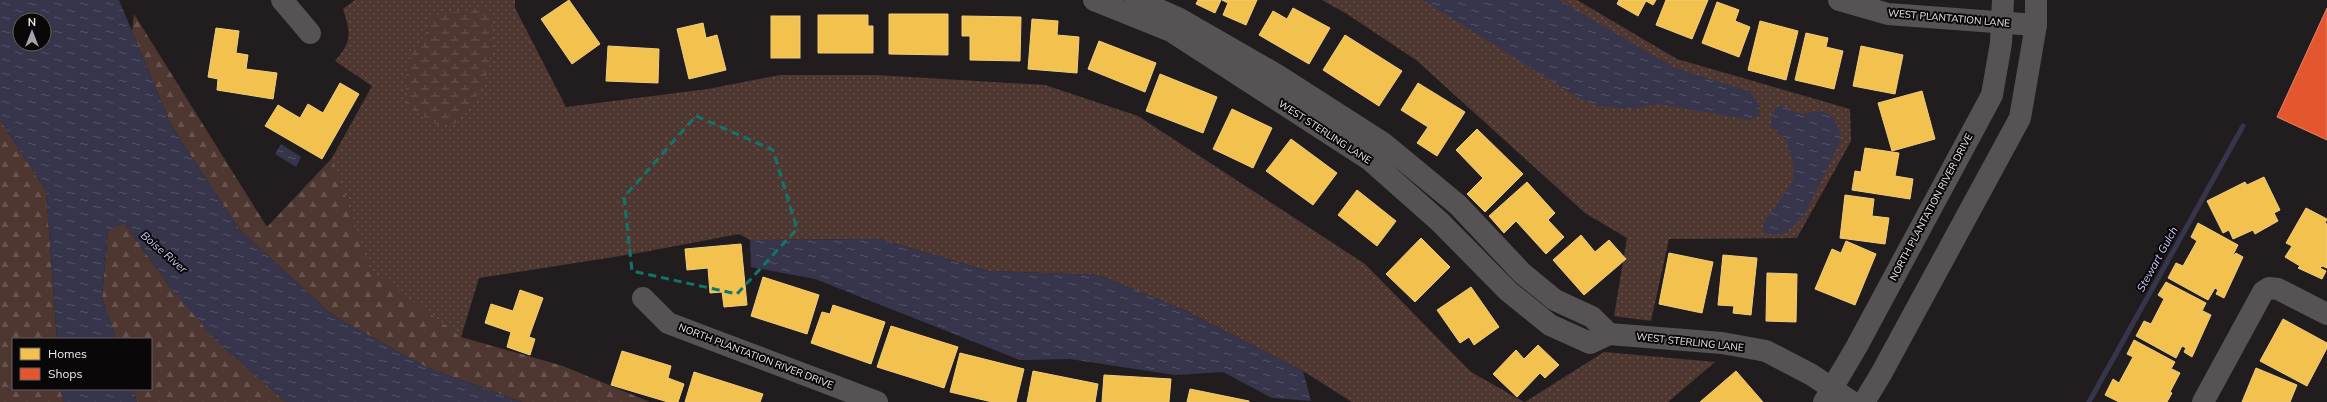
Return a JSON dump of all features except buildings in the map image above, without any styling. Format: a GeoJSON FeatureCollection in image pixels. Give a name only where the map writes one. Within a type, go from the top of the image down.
{"type":"FeatureCollection","features":[{"type":"Feature","properties":{"kind":"street"},"geometry":{"type":"LineString","coordinates":[[282,0],[310,33]]}},
{"type":"Feature","properties":{"kind":"street","name":"WEST STERLING LANE"},"geometry":{"type":"LineString","coordinates":[[1094,0],[1171,31],[1370,160],[1440,222],[1508,290],[1550,325],[1590,343],[1609,334],[1722,343],[1766,351],[1812,375],[1828,395],[1852,402]]}},
{"type":"Feature","properties":{"kind":"street"},"geometry":{"type":"LineString","coordinates":[[1136,0],[1178,18],[1277,75],[1383,143],[1458,205],[1522,273],[1555,300],[1592,317],[1609,334]]}},
{"type":"Feature","properties":{"kind":"street","name":"WEST PLANTATION LANE"},"geometry":{"type":"LineString","coordinates":[[1839,0],[1888,14],[2002,24],[2036,25]]}},
{"type":"Feature","properties":{"kind":"street","name":"NORTH PLANTATION RIVER DRIVE"},"geometry":{"type":"LineString","coordinates":[[1828,395],[1992,95],[2002,24],[2003,0]]}},
{"type":"Feature","properties":{"kind":"street"},"geometry":{"type":"LineString","coordinates":[[1864,402],[1881,374],[2020,118],[2036,25],[2036,0]]}},
{"type":"Feature","properties":{"kind":"street"},"geometry":{"type":"LineString","coordinates":[[2203,402],[2256,302],[2263,292],[2269,288],[2288,292],[2327,314]]}},
{"type":"Feature","properties":{"kind":"street","name":"NORTH PLANTATION RIVER DRIVE"},"geometry":{"type":"LineString","coordinates":[[643,298],[668,323],[877,402]]}},
{"type":"Feature","properties":{"kind":"highlighted area"},"geometry":{"type":"Polygon","coordinates":[[[696,116],[773,150],[797,229],[737,294],[632,271],[624,197],[696,116]]]}},
{"type":"Feature","properties":{"kind":"green space"},"geometry":{"type":"Polygon","coordinates":[[[355,0],[515,0],[515,8],[566,107],[708,89],[780,75],[876,75],[1045,85],[1138,116],[1365,264],[1471,372],[1524,402],[1352,402],[1303,371],[1182,309],[1098,275],[988,271],[880,239],[750,240],[739,234],[633,254],[479,278],[461,337],[288,268],[332,158],[372,86],[335,61],[345,48],[348,37],[348,25],[343,9],[355,0]]]}},
{"type":"Feature","properties":{"kind":"green space"},"geometry":{"type":"Polygon","coordinates":[[[1322,0],[1577,0],[1677,59],[1850,109],[1851,141],[1797,238],[1669,239],[1651,321],[1614,316],[1627,238],[1585,213],[1416,60],[1347,14],[1322,0]]]}},
{"type":"Feature","properties":{"kind":"green space"},"geometry":{"type":"Polygon","coordinates":[[[484,7],[491,18],[493,29],[489,66],[483,88],[457,123],[439,126],[407,106],[406,78],[411,55],[425,34],[432,16],[484,7]]]}},
{"type":"Feature","properties":{"kind":"green space"},"geometry":{"type":"Polygon","coordinates":[[[134,14],[267,227],[332,158],[370,269],[461,337],[563,366],[650,402],[522,402],[426,367],[332,315],[240,230],[172,127],[132,31],[134,14]]]}},
{"type":"Feature","properties":{"kind":"green space"},"geometry":{"type":"Polygon","coordinates":[[[0,120],[46,191],[57,338],[12,338],[12,390],[60,390],[64,402],[0,402],[0,120]]]}},
{"type":"Feature","properties":{"kind":"green space"},"geometry":{"type":"Polygon","coordinates":[[[124,223],[170,287],[283,400],[288,402],[137,402],[133,390],[152,390],[152,338],[116,338],[102,298],[108,231],[124,223]]]}},
{"type":"Feature","properties":{"kind":"green space"},"geometry":{"type":"Polygon","coordinates":[[[1604,352],[1715,362],[1668,402],[1525,402],[1604,352]]]}},
{"type":"Feature","properties":{"kind":"water","name":"Boise River"},"geometry":{"type":"Polygon","coordinates":[[[0,0],[119,0],[172,127],[240,230],[332,315],[426,367],[522,402],[288,402],[283,400],[217,342],[170,287],[124,223],[108,231],[102,298],[116,338],[57,338],[46,191],[0,120],[0,0]]]}},
{"type":"Feature","properties":{"kind":"water"},"geometry":{"type":"Polygon","coordinates":[[[1423,0],[1559,0],[1675,68],[1749,91],[1760,105],[1759,116],[1750,120],[1659,104],[1632,109],[1599,106],[1577,97],[1423,0]]]}},
{"type":"Feature","properties":{"kind":"water"},"geometry":{"type":"Polygon","coordinates":[[[1782,105],[1790,110],[1804,114],[1821,111],[1829,114],[1837,122],[1841,140],[1804,216],[1786,233],[1775,235],[1764,233],[1763,223],[1793,182],[1794,168],[1787,141],[1770,126],[1774,109],[1782,105]]]}},
{"type":"Feature","properties":{"kind":"water"},"geometry":{"type":"Polygon","coordinates":[[[281,144],[301,157],[296,167],[275,154],[281,144]]]}},
{"type":"Feature","properties":{"kind":"water"},"geometry":{"type":"Polygon","coordinates":[[[880,239],[988,271],[1098,275],[1182,309],[1303,371],[1311,401],[1272,398],[1223,372],[1175,375],[1070,359],[1020,360],[815,279],[751,267],[750,240],[880,239]]]}},
{"type":"Feature","properties":{"kind":"water"},"geometry":{"type":"Polygon","coordinates":[[[60,390],[133,390],[137,402],[64,402],[60,390]]]}},
{"type":"Feature","properties":{"kind":"waterway","name":"Stewart Gulch"},"geometry":{"type":"LineString","coordinates":[[2089,402],[2243,126]]}}]}
